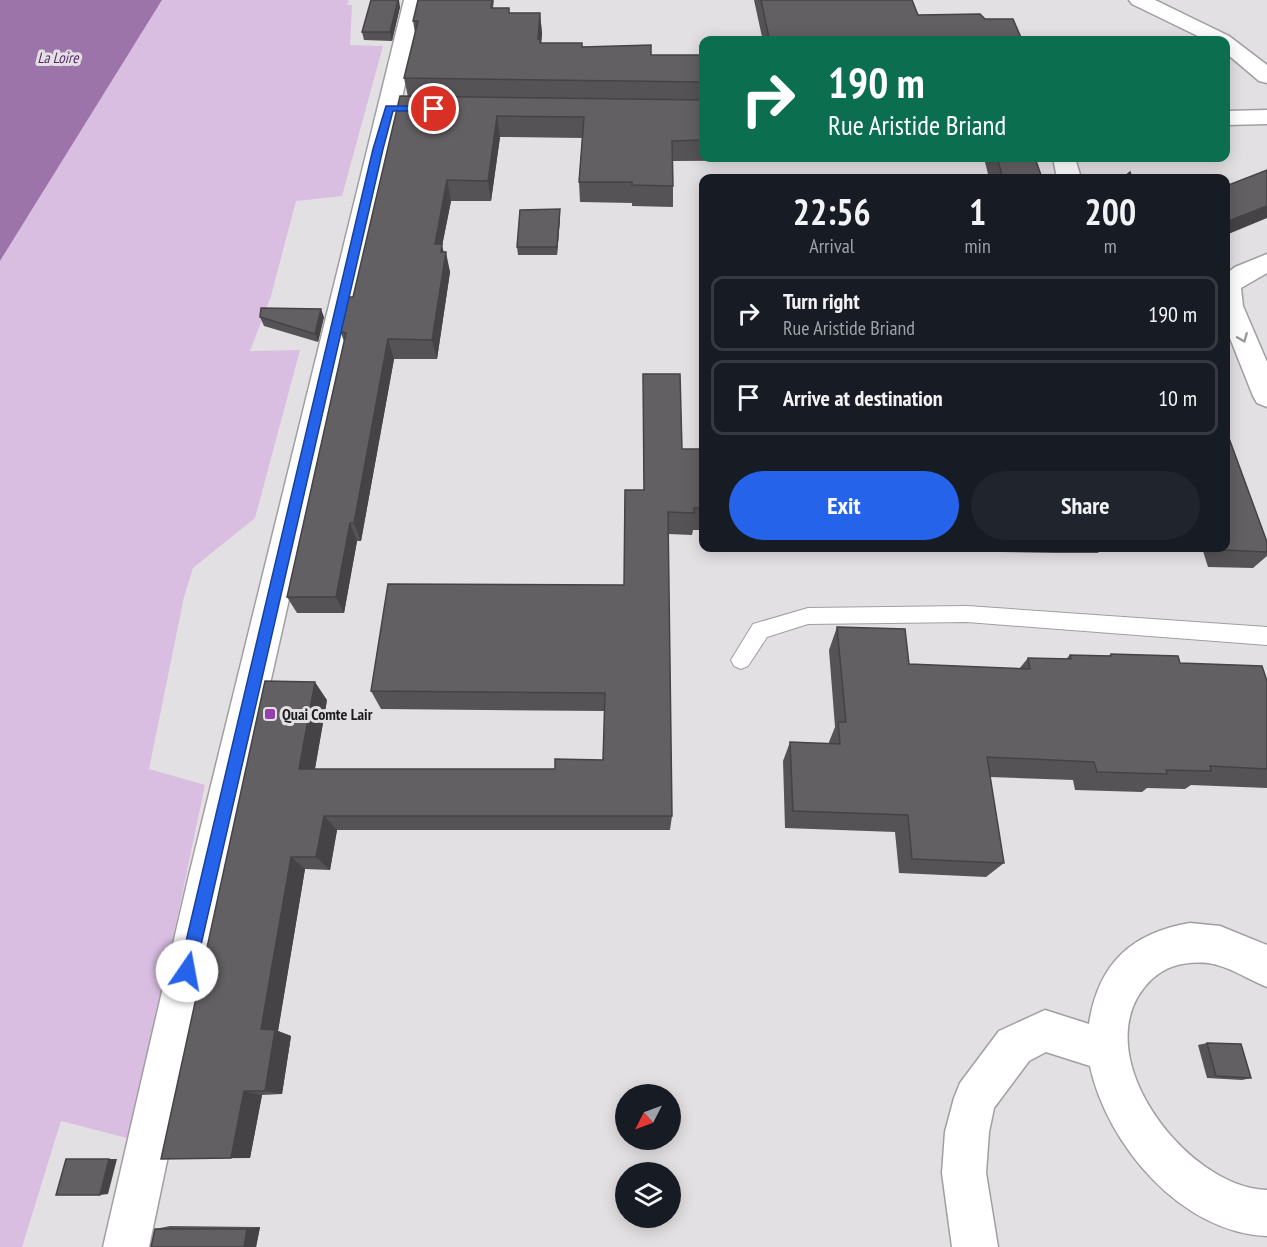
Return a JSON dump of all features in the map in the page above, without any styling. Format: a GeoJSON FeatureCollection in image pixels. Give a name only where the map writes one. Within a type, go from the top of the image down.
{"type":"FeatureCollection","features":[{"type":"Feature","properties":{"kind":"street"},"geometry":{"type":"LineString","coordinates":[[126,1247],[207,879],[378,149],[401,108],[414,0]]}},
{"type":"Feature","properties":{"kind":"street"},"geometry":{"type":"LineString","coordinates":[[1139,0],[1212,36]]}},
{"type":"Feature","properties":{"kind":"street"},"geometry":{"type":"LineString","coordinates":[[1230,47],[1267,76]]}},
{"type":"Feature","properties":{"kind":"street"},"geometry":{"type":"LineString","coordinates":[[1230,118],[1267,117]]}},
{"type":"Feature","properties":{"kind":"street"},"geometry":{"type":"LineString","coordinates":[[1230,284],[1244,273],[1267,263]]}},
{"type":"Feature","properties":{"kind":"street"},"geometry":{"type":"LineString","coordinates":[[1230,306],[1267,396]]}},
{"type":"Feature","properties":{"kind":"street"},"geometry":{"type":"LineString","coordinates":[[1267,967],[1232,948],[1190,942],[1155,951],[1127,974],[1118,991],[1110,1008],[1107,1051],[1120,1100],[1148,1145],[1171,1170],[1215,1200],[1255,1214],[1267,1213]]}},
{"type":"Feature","properties":{"kind":"street"},"geometry":{"type":"LineString","coordinates":[[975,1247],[964,1173],[967,1132],[975,1098],[1014,1046],[1045,1031],[1107,1051]]}},
{"type":"Feature","properties":{"kind":"lane"},"geometry":{"type":"LineString","coordinates":[[741,660],[760,630],[808,616],[967,614],[1267,636]]}},
{"type":"Feature","properties":{"kind":"shaded area"},"geometry":{"type":"Polygon","coordinates":[[[162,0],[349,0],[347,5],[352,5],[350,45],[383,46],[342,196],[296,201],[271,296],[250,351],[300,350],[255,518],[193,568],[184,597],[149,769],[205,785],[131,1139],[61,1121],[22,1247],[0,1247],[0,261],[162,0]]]}},
{"type":"Feature","properties":{"kind":"water","name":"La Loire"},"geometry":{"type":"Polygon","coordinates":[[[0,0],[162,0],[0,261],[0,0]]]}},
{"type":"Feature","properties":{"kind":"building"},"geometry":{"type":"Polygon","coordinates":[[[371,0],[398,0],[390,32],[362,32],[371,0]]]}},
{"type":"Feature","properties":{"kind":"building"},"geometry":{"type":"Polygon","coordinates":[[[418,0],[492,0],[491,8],[509,8],[509,13],[540,13],[538,39],[540,43],[582,43],[582,47],[651,45],[651,55],[699,55],[699,82],[404,78],[418,21],[413,21],[418,0]]]}},
{"type":"Feature","properties":{"kind":"building"},"geometry":{"type":"Polygon","coordinates":[[[761,0],[912,0],[918,15],[980,14],[985,19],[1013,19],[1020,36],[769,36],[761,0]]]}},
{"type":"Feature","properties":{"kind":"building"},"geometry":{"type":"Polygon","coordinates":[[[400,96],[699,100],[699,140],[672,141],[673,186],[632,185],[632,182],[579,182],[584,117],[497,116],[488,181],[447,180],[435,244],[442,244],[441,252],[446,252],[432,340],[388,339],[354,523],[350,523],[336,597],[287,597],[346,333],[340,331],[348,297],[353,297],[400,96]]]}},
{"type":"Feature","properties":{"kind":"building"},"geometry":{"type":"Polygon","coordinates":[[[998,162],[1036,162],[1041,174],[1002,174],[998,162]]]}},
{"type":"Feature","properties":{"kind":"building"},"geometry":{"type":"Polygon","coordinates":[[[1267,170],[1267,206],[1230,220],[1230,184],[1267,170]]]}},
{"type":"Feature","properties":{"kind":"building"},"geometry":{"type":"Polygon","coordinates":[[[560,209],[557,247],[517,247],[520,210],[560,209]]]}},
{"type":"Feature","properties":{"kind":"building"},"geometry":{"type":"Polygon","coordinates":[[[261,308],[321,309],[315,334],[260,317],[261,308]]]}},
{"type":"Feature","properties":{"kind":"building"},"geometry":{"type":"Polygon","coordinates":[[[643,374],[680,374],[682,449],[699,449],[699,508],[694,508],[694,513],[668,512],[672,816],[324,816],[316,857],[291,857],[261,1029],[275,1030],[265,1091],[244,1091],[231,1158],[161,1159],[265,681],[315,682],[299,769],[555,769],[555,759],[603,760],[605,693],[371,691],[388,584],[624,585],[625,490],[644,490],[643,374]]]}},
{"type":"Feature","properties":{"kind":"building"},"geometry":{"type":"Polygon","coordinates":[[[1230,441],[1267,542],[1267,552],[1230,550],[1230,441]]]}},
{"type":"Feature","properties":{"kind":"building"},"geometry":{"type":"Polygon","coordinates":[[[837,627],[905,629],[909,664],[1030,669],[1028,658],[1071,659],[1070,655],[1111,656],[1111,654],[1178,656],[1180,663],[1262,666],[1267,681],[1267,769],[1210,766],[1211,771],[1166,770],[1167,774],[1097,772],[1094,762],[987,757],[1004,863],[912,859],[908,815],[793,811],[790,742],[840,744],[838,722],[846,722],[837,627]]]}},
{"type":"Feature","properties":{"kind":"building"},"geometry":{"type":"Polygon","coordinates":[[[1207,1043],[1241,1044],[1251,1078],[1216,1076],[1207,1043]]]}},
{"type":"Feature","properties":{"kind":"building"},"geometry":{"type":"Polygon","coordinates":[[[66,1159],[109,1159],[100,1195],[56,1195],[66,1159]]]}},
{"type":"Feature","properties":{"kind":"building"},"geometry":{"type":"Polygon","coordinates":[[[155,1229],[247,1229],[244,1247],[151,1247],[155,1229]]]}},
{"type":"Feature","properties":{"kind":"place","name":"Quai Comte Lair"},"geometry":{"type":"Point","coordinates":[270,714]}},
{"type":"Feature","properties":{"kind":"route"},"geometry":{"type":"LineString","coordinates":[[187,971],[378,149],[390,108],[434,109]]}}]}
